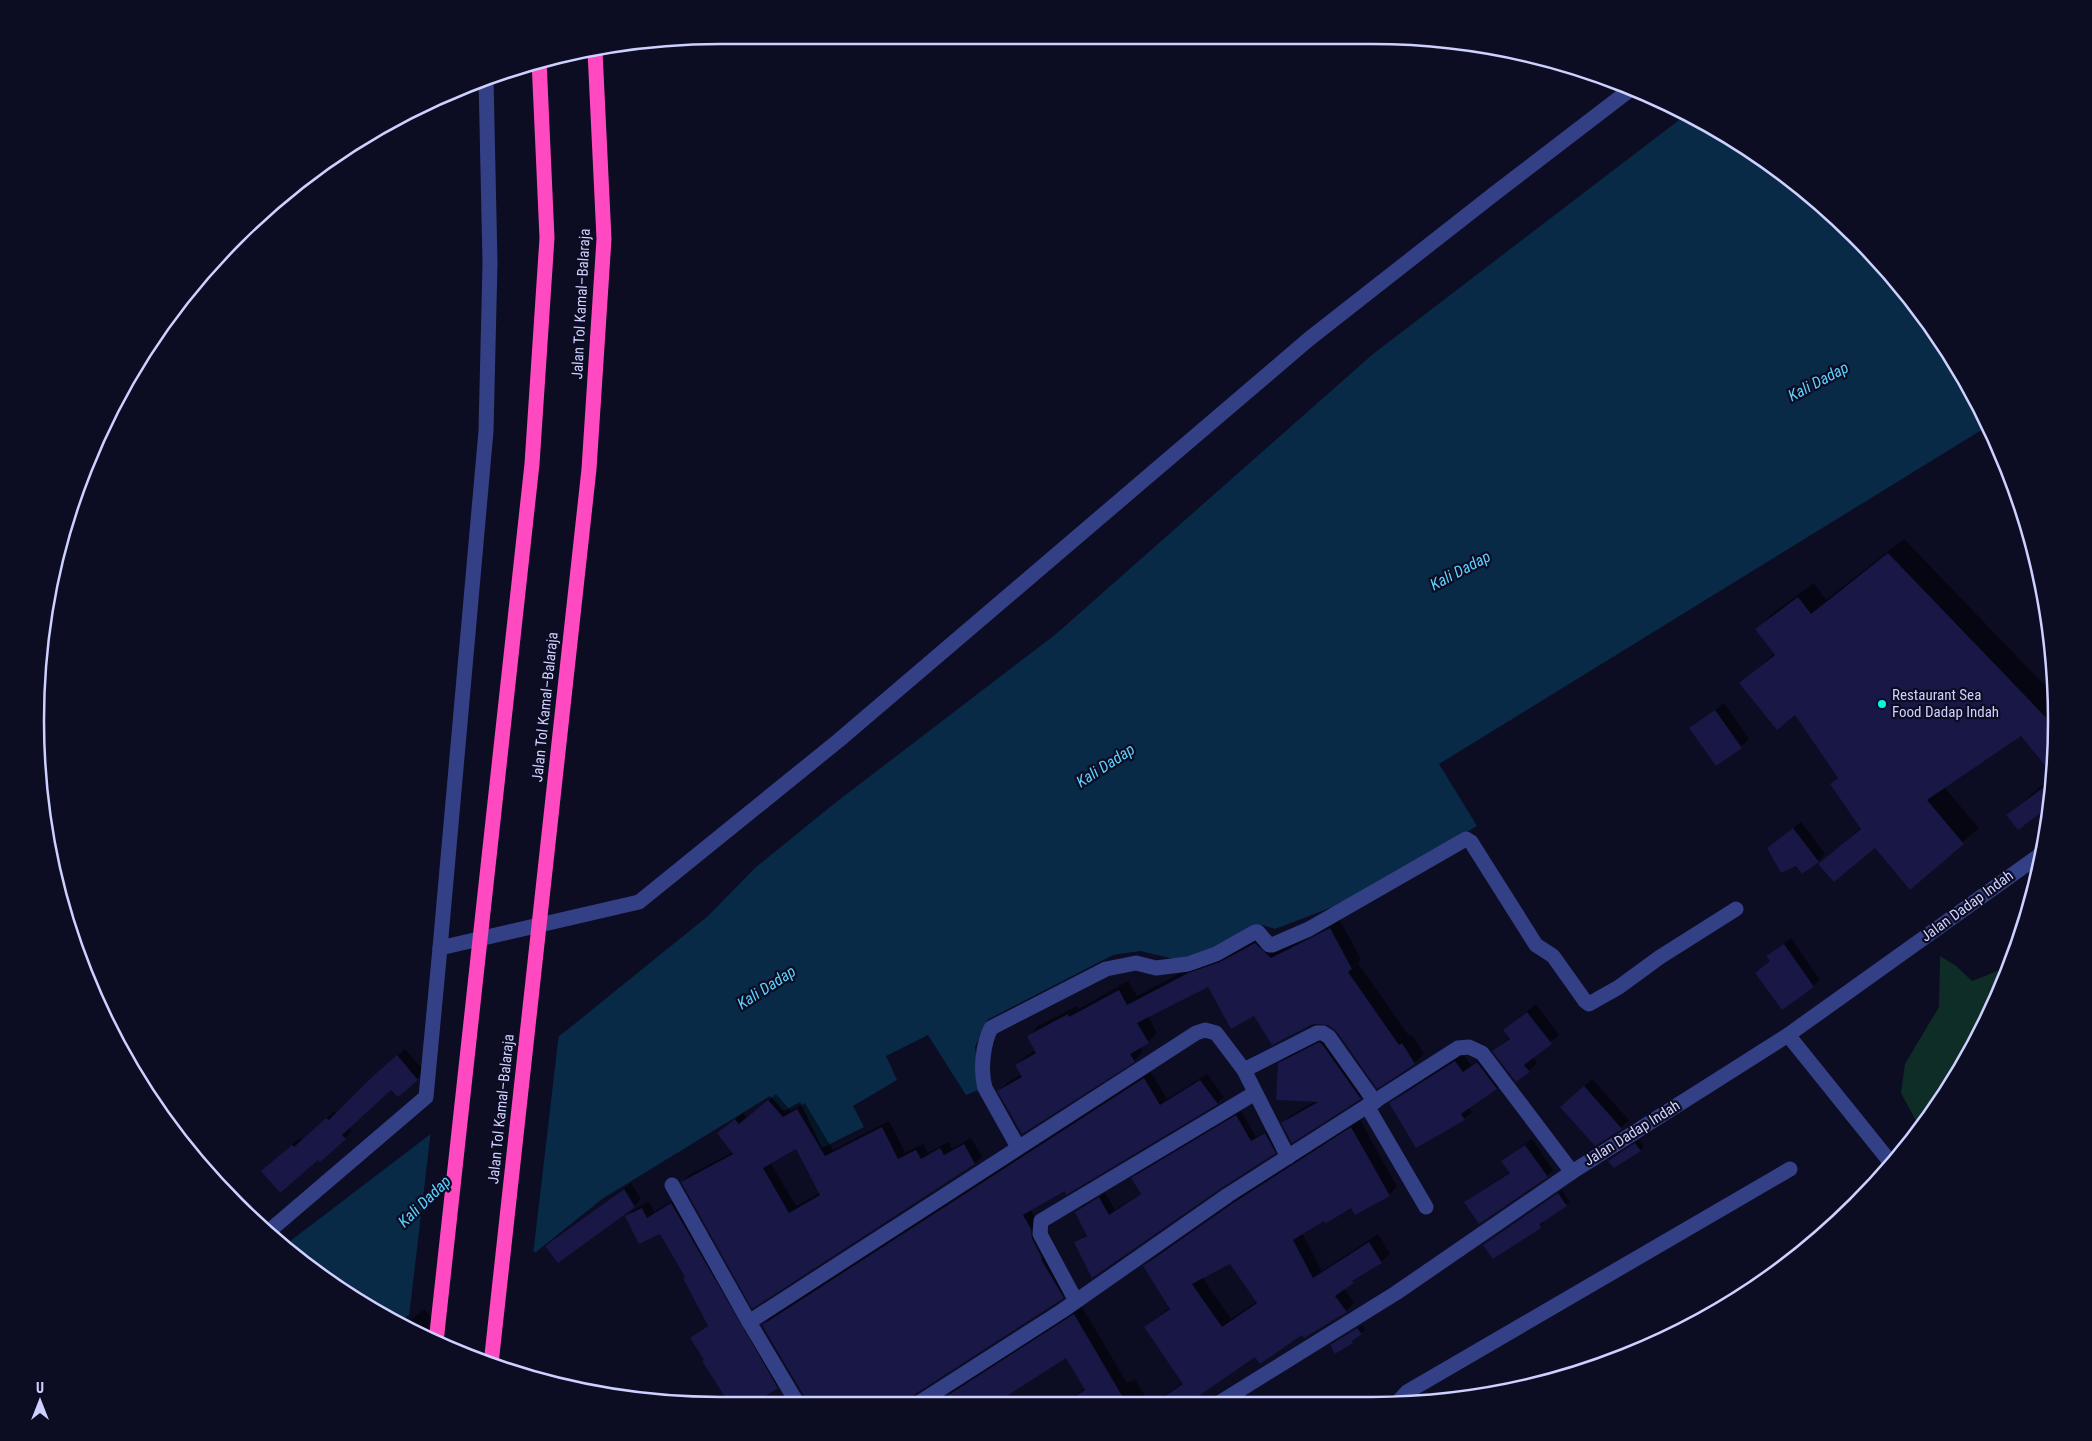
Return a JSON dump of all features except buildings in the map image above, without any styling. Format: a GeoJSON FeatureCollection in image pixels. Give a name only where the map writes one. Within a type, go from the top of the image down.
{"type":"FeatureCollection","features":[{"type":"Feature","properties":{"kind":"highway","name":"Jalan Tol Kamal–Balaraja"},"geometry":{"type":"LineString","coordinates":[[492,1357],[589,469],[604,239],[595,56]]}},
{"type":"Feature","properties":{"kind":"highway"},"geometry":{"type":"LineString","coordinates":[[437,1334],[532,464],[547,238],[539,69]]}},
{"type":"Feature","properties":{"kind":"street"},"geometry":{"type":"LineString","coordinates":[[273,1228],[426,1097],[486,431],[490,263],[486,86]]}},
{"type":"Feature","properties":{"kind":"street"},"geometry":{"type":"LineString","coordinates":[[440,948],[639,902],[838,741],[1309,339],[1626,94]]}},
{"type":"Feature","properties":{"kind":"street"},"geometry":{"type":"LineString","coordinates":[[1018,1147],[983,1082],[984,1052],[991,1028],[1106,970],[1121,965],[1136,963],[1156,968],[1188,964],[1216,954],[1255,932],[1258,932],[1269,945],[1272,945],[1309,929],[1466,839],[1471,842],[1536,945],[1553,956],[1565,976],[1589,1004],[1619,987],[1660,957],[1736,909]]}},
{"type":"Feature","properties":{"kind":"street","name":"Jalan Dadap Indah"},"geometry":{"type":"LineString","coordinates":[[1229,1397],[1396,1293],[1572,1172],[1788,1035],[2033,860]]}},
{"type":"Feature","properties":{"kind":"street"},"geometry":{"type":"LineString","coordinates":[[749,1322],[1196,1033],[1205,1030],[1216,1033],[1244,1070],[1288,1157]]}},
{"type":"Feature","properties":{"kind":"street"},"geometry":{"type":"LineString","coordinates":[[1244,1070],[1317,1033],[1323,1033],[1329,1037],[1371,1104],[1426,1207]]}},
{"type":"Feature","properties":{"kind":"street"},"geometry":{"type":"LineString","coordinates":[[1788,1035],[1887,1158]]}},
{"type":"Feature","properties":{"kind":"street"},"geometry":{"type":"LineString","coordinates":[[928,1397],[1076,1301],[1228,1195],[1458,1048],[1469,1047],[1482,1052],[1572,1172]]}},
{"type":"Feature","properties":{"kind":"street"},"geometry":{"type":"LineString","coordinates":[[1076,1301],[1040,1234],[1041,1220],[1255,1093]]}},
{"type":"Feature","properties":{"kind":"street"},"geometry":{"type":"LineString","coordinates":[[1403,1396],[1407,1392],[1790,1169]]}},
{"type":"Feature","properties":{"kind":"street"},"geometry":{"type":"LineString","coordinates":[[672,1185],[749,1322],[795,1397]]}},
{"type":"Feature","properties":{"kind":"green space"},"geometry":{"type":"Polygon","coordinates":[[[1940,956],[1956,966],[1972,981],[2000,970],[1958,1059],[1916,1121],[1901,1093],[1905,1064],[1939,1007],[1940,956]]]}},
{"type":"Feature","properties":{"kind":"water","name":"Kali Dadap"},"geometry":{"type":"Polygon","coordinates":[[[1681,119],[1710,134],[1783,184],[1818,212],[1850,242],[1880,274],[1934,345],[1958,382],[1982,430],[1439,764],[1477,826],[1335,906],[1275,929],[1262,925],[1203,954],[1174,959],[1140,951],[1113,955],[987,1020],[975,1047],[981,1089],[966,1095],[928,1035],[886,1056],[897,1080],[853,1106],[864,1127],[822,1148],[800,1102],[784,1111],[770,1096],[602,1199],[536,1252],[489,1253],[441,1280],[434,1299],[404,1318],[382,1307],[345,1283],[290,1241],[567,1030],[708,916],[755,868],[835,803],[1056,634],[1373,354],[1681,119]]]}},
{"type":"Feature","properties":{"kind":"pier"},"geometry":{"type":"Polygon","coordinates":[[[559,1033],[533,1255],[490,1255],[442,1282],[436,1301],[409,1317],[431,1130],[559,1033]]]}},
{"type":"Feature","properties":{"kind":"place","name":"Restaurant Sea Food Dadap Indah"},"geometry":{"type":"Point","coordinates":[1882,704]}}]}
